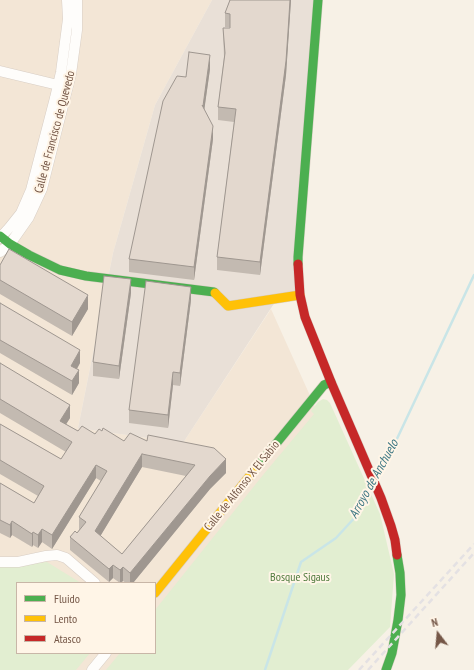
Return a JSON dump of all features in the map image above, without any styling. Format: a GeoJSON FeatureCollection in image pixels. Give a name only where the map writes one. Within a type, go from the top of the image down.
{"type":"FeatureCollection","features":[{"type":"Feature","properties":{"kind":"street","name":"Calle de Francisco de Quevedo"},"geometry":{"type":"LineString","coordinates":[[0,237],[10,228],[20,213],[31,190],[61,72],[68,19],[67,0]]}},
{"type":"Feature","properties":{"kind":"street","name":"Calle de Francisco de Quevedo"},"geometry":{"type":"LineString","coordinates":[[0,252],[10,244],[29,217],[42,189],[71,74],[77,30],[77,0]]}},
{"type":"Feature","properties":{"kind":"street"},"geometry":{"type":"LineString","coordinates":[[318,0],[298,257],[300,295],[305,317],[381,498],[395,540],[400,574],[401,595],[392,654],[386,670]]}},
{"type":"Feature","properties":{"kind":"street"},"geometry":{"type":"LineString","coordinates":[[0,71],[58,85]]}},
{"type":"Feature","properties":{"kind":"street"},"geometry":{"type":"LineString","coordinates":[[0,237],[29,255],[60,270],[86,276],[214,292],[228,306],[300,295]]}},
{"type":"Feature","properties":{"kind":"street","name":"Calle de Alfonso X El Sabio"},"geometry":{"type":"LineString","coordinates":[[156,592],[324,385],[331,382]]}},
{"type":"Feature","properties":{"kind":"street"},"geometry":{"type":"LineString","coordinates":[[0,562],[18,562],[57,555],[66,558],[93,582]]}},
{"type":"Feature","properties":{"kind":"street"},"geometry":{"type":"LineString","coordinates":[[92,670],[105,654]]}},
{"type":"Feature","properties":{"kind":"shaded area"},"geometry":{"type":"Polygon","coordinates":[[[0,0],[212,0],[155,105],[113,253],[78,428],[183,443],[271,309],[344,471],[263,670],[0,670],[0,0]]]}},
{"type":"Feature","properties":{"kind":"shaded area"},"geometry":{"type":"Polygon","coordinates":[[[212,0],[318,0],[300,295],[277,299],[183,443],[78,428],[113,253],[155,105],[212,0]]]}},
{"type":"Feature","properties":{"kind":"green space","name":"Bosque Sigaus"},"geometry":{"type":"Polygon","coordinates":[[[323,399],[330,403],[380,514],[394,574],[390,627],[348,670],[106,670],[119,654],[156,654],[156,609],[314,414],[311,411],[318,402],[323,399]]]}},
{"type":"Feature","properties":{"kind":"green space"},"geometry":{"type":"Polygon","coordinates":[[[47,562],[79,582],[16,582],[16,654],[89,654],[76,670],[0,670],[0,566],[47,562]]]}},
{"type":"Feature","properties":{"kind":"building"},"geometry":{"type":"Polygon","coordinates":[[[230,0],[290,0],[286,61],[260,262],[217,257],[236,109],[218,107],[225,53],[223,28],[230,28],[230,14],[225,13],[230,0]]]}},
{"type":"Feature","properties":{"kind":"building"},"geometry":{"type":"Polygon","coordinates":[[[189,52],[210,55],[203,106],[202,105],[213,126],[194,267],[129,259],[163,101],[177,76],[186,77],[189,52]]]}},
{"type":"Feature","properties":{"kind":"building"},"geometry":{"type":"Polygon","coordinates":[[[9,249],[88,295],[72,322],[0,280],[0,265],[9,249]]]}},
{"type":"Feature","properties":{"kind":"building"},"geometry":{"type":"Polygon","coordinates":[[[104,276],[131,279],[119,366],[93,362],[104,276]]]}},
{"type":"Feature","properties":{"kind":"building"},"geometry":{"type":"Polygon","coordinates":[[[146,281],[191,287],[180,373],[173,372],[168,415],[129,410],[146,281]]]}},
{"type":"Feature","properties":{"kind":"building"},"geometry":{"type":"Polygon","coordinates":[[[0,303],[80,350],[71,366],[79,370],[72,381],[0,340],[0,303]]]}},
{"type":"Feature","properties":{"kind":"building"},"geometry":{"type":"Polygon","coordinates":[[[0,363],[70,405],[60,421],[78,431],[82,426],[95,434],[99,429],[102,431],[103,428],[124,441],[130,433],[147,441],[148,435],[214,448],[226,459],[210,476],[130,573],[123,567],[120,570],[113,565],[109,569],[70,537],[75,531],[77,533],[86,522],[79,517],[107,471],[96,465],[52,535],[42,529],[38,535],[33,532],[32,534],[12,521],[10,525],[0,520],[0,483],[34,503],[44,486],[0,460],[0,424],[61,459],[72,442],[0,399],[0,363]],[[142,454],[95,531],[122,554],[195,465],[142,454]]]}},
{"type":"Feature","properties":{"kind":"waterway","name":"Arroyo de Anchuelo"},"geometry":{"type":"LineString","coordinates":[[377,477],[395,443],[474,275]]}},
{"type":"Feature","properties":{"kind":"waterway","name":"Arroyo de Anchuelo"},"geometry":{"type":"LineString","coordinates":[[265,670],[301,562],[336,538],[358,514],[371,488]]}},
{"type":"Feature","properties":{"kind":"railway"},"geometry":{"type":"LineString","coordinates":[[359,670],[474,544]]}},
{"type":"Feature","properties":{"kind":"railway"},"geometry":{"type":"LineString","coordinates":[[368,670],[474,553]]}},
{"type":"Feature","properties":{"kind":"traffic: fast"},"geometry":{"type":"LineString","coordinates":[[298,264],[318,0]]}},
{"type":"Feature","properties":{"kind":"traffic: fast"},"geometry":{"type":"LineString","coordinates":[[0,236],[10,244],[29,255],[60,270],[86,276],[215,293]]}},
{"type":"Feature","properties":{"kind":"traffic: fast"},"geometry":{"type":"LineString","coordinates":[[257,467],[324,385],[331,382]]}},
{"type":"Feature","properties":{"kind":"traffic: fast"},"geometry":{"type":"LineString","coordinates":[[386,670],[392,653],[401,595],[397,555]]}},
{"type":"Feature","properties":{"kind":"traffic: slow"},"geometry":{"type":"LineString","coordinates":[[215,293],[228,306],[300,295]]}},
{"type":"Feature","properties":{"kind":"traffic: slow"},"geometry":{"type":"LineString","coordinates":[[156,592],[257,467]]}},
{"type":"Feature","properties":{"kind":"traffic: jam"},"geometry":{"type":"LineString","coordinates":[[298,264],[300,295],[305,317],[381,498],[395,540],[397,555]]}}]}
